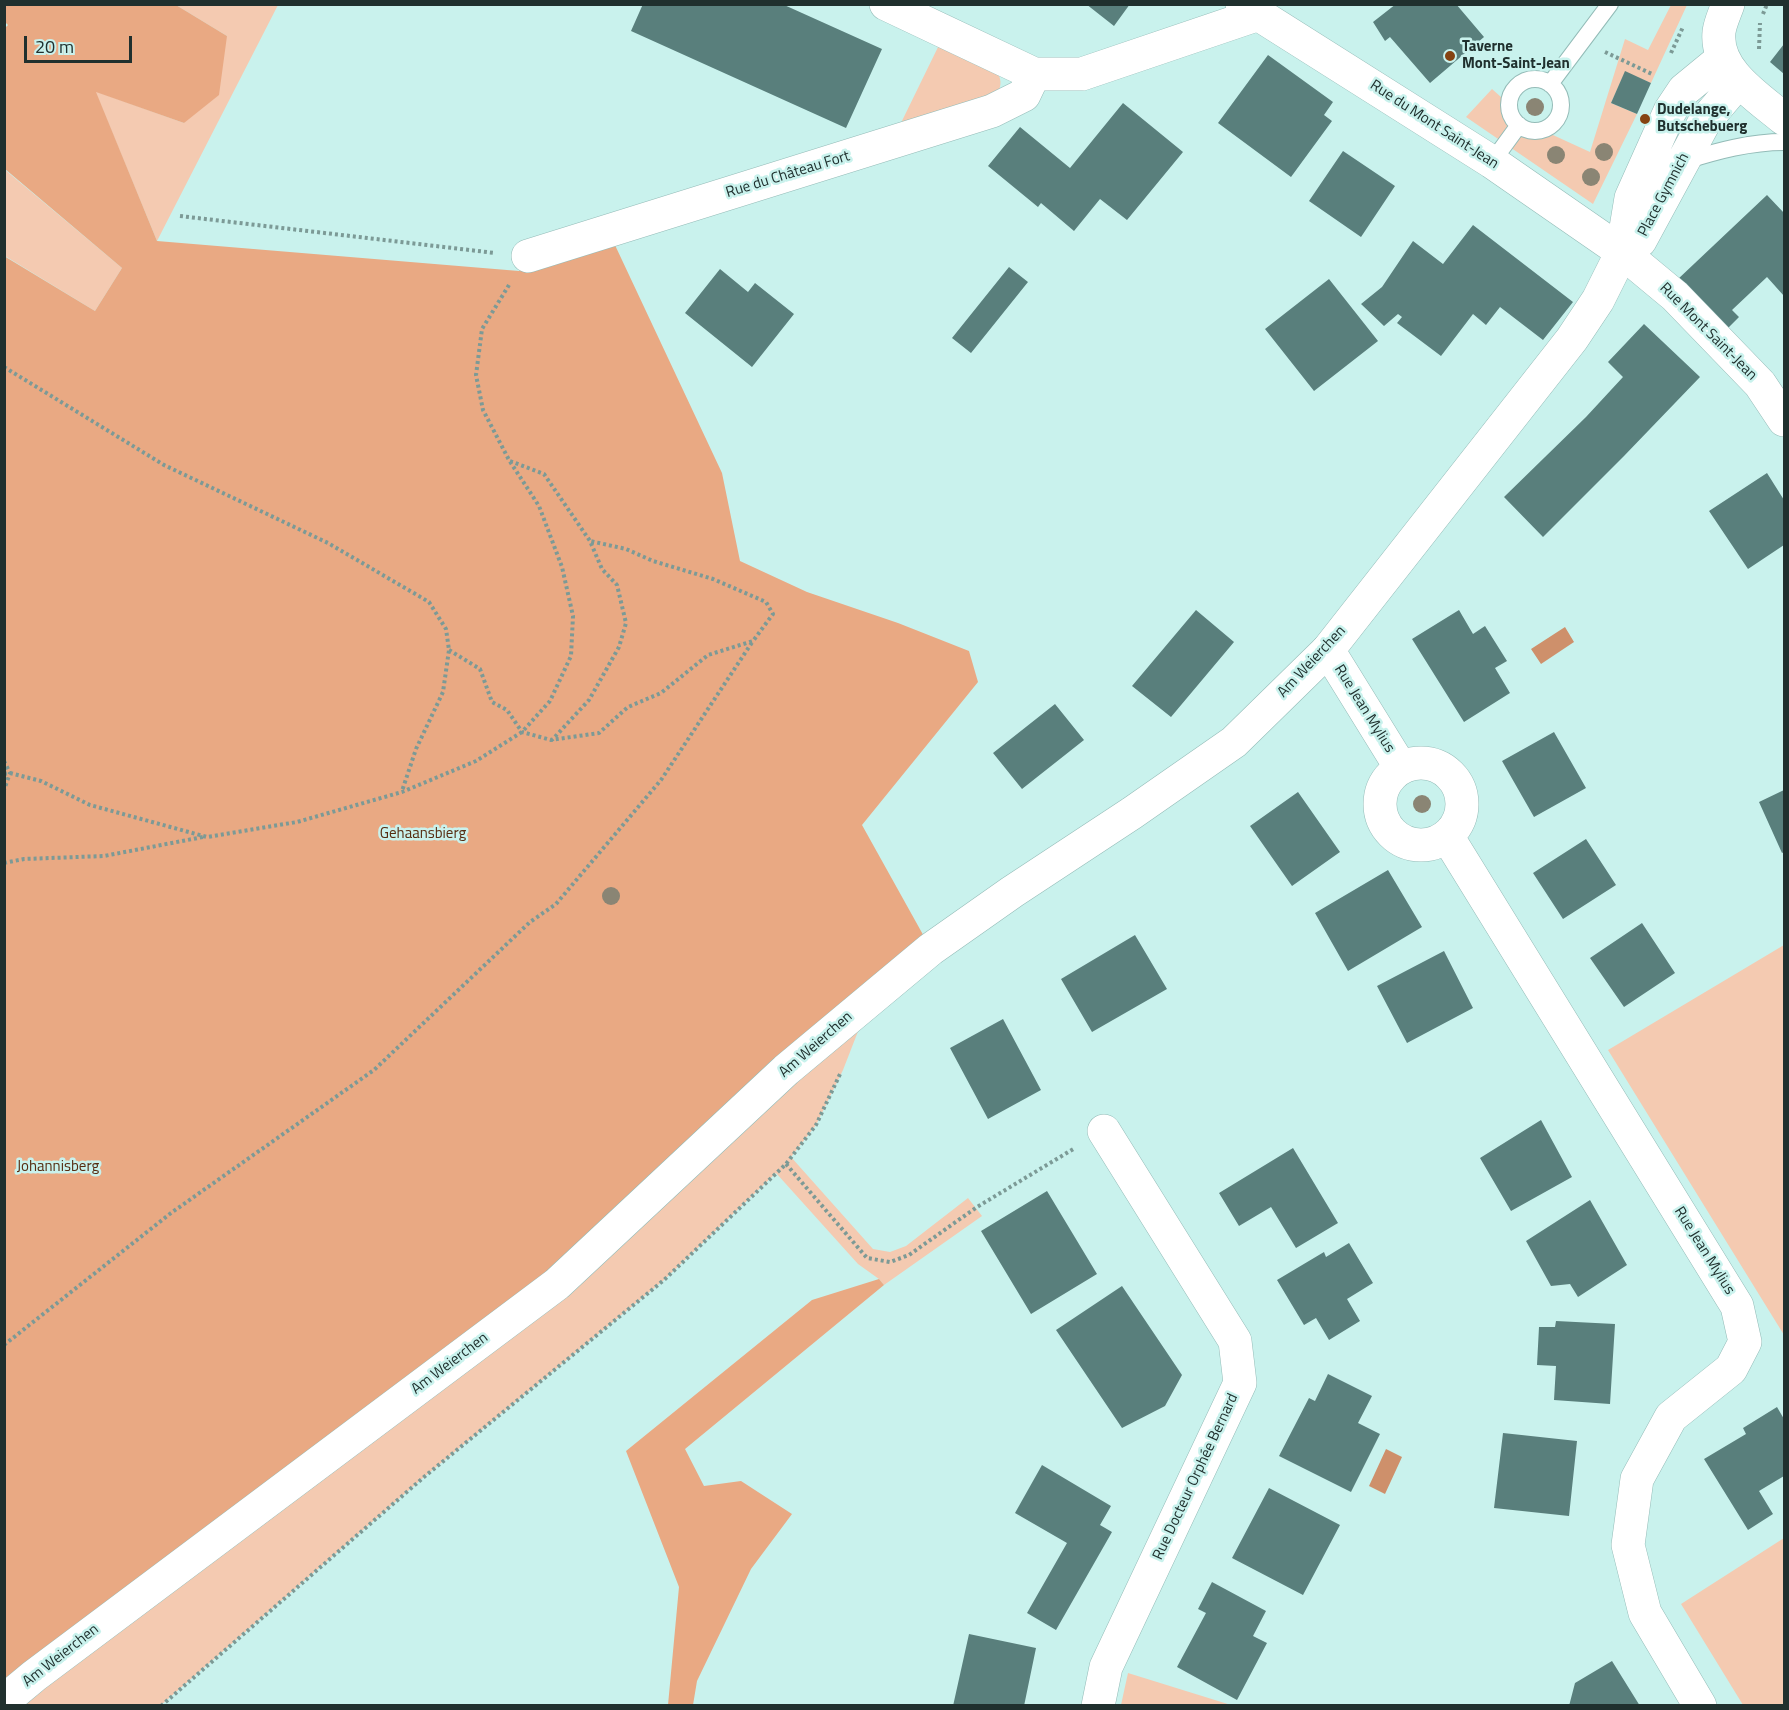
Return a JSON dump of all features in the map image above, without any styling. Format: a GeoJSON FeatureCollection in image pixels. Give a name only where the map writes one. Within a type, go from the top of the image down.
{"type":"FeatureCollection","features":[{"type":"Feature","properties":{"kind":"street"},"geometry":{"type":"LineString","coordinates":[[886,4],[1034,74],[1082,74],[1250,9]]}},
{"type":"Feature","properties":{"kind":"street"},"geometry":{"type":"LineString","coordinates":[[1728,4],[1719,32],[1731,69],[1785,119]]}},
{"type":"Feature","properties":{"kind":"street","name":"Rue du Mont Saint-Jean"},"geometry":{"type":"LineString","coordinates":[[1250,9],[1492,162],[1622,252]]}},
{"type":"Feature","properties":{"kind":"street","name":"Place Gymnich"},"geometry":{"type":"LineString","coordinates":[[1622,252],[1631,198],[1670,111],[1684,90],[1731,69]]}},
{"type":"Feature","properties":{"kind":"street","name":"Place Gymnich"},"geometry":{"type":"LineString","coordinates":[[1622,252],[1640,241],[1731,69]]}},
{"type":"Feature","properties":{"kind":"street","name":"Rue du Château Fort"},"geometry":{"type":"LineString","coordinates":[[528,256],[992,111],[1024,95],[1034,74]]}},
{"type":"Feature","properties":{"kind":"street","name":"Rue Mont Saint-Jean"},"geometry":{"type":"LineString","coordinates":[[1622,252],[1675,296],[1760,384],[1785,420]]}},
{"type":"Feature","properties":{"kind":"street","name":"Am Weierchen"},"geometry":{"type":"LineString","coordinates":[[4,1701],[34,1676],[556,1284],[786,1070],[931,949],[1234,742],[1328,650],[1572,339],[1598,300],[1622,252]]}},
{"type":"Feature","properties":{"kind":"street","name":"Rue Jean Mylius"},"geometry":{"type":"LineString","coordinates":[[1328,650],[1401,768]]}},
{"type":"Feature","properties":{"kind":"street","name":"Rue Jean Mylius"},"geometry":{"type":"LineString","coordinates":[[1420,762],[1440,767],[1455,781],[1462,800],[1459,820],[1447,836],[1429,844],[1410,844],[1393,834],[1382,818],[1380,799],[1387,781],[1401,768],[1420,762]]}},
{"type":"Feature","properties":{"kind":"street","name":"Rue Jean Mylius"},"geometry":{"type":"LineString","coordinates":[[1447,836],[1737,1306],[1745,1342],[1731,1369],[1671,1417],[1637,1479],[1628,1545],[1645,1613],[1700,1706]]}},
{"type":"Feature","properties":{"kind":"street","name":"Rue Docteur Orphée Bernard"},"geometry":{"type":"LineString","coordinates":[[1098,1706],[1106,1667],[1240,1383],[1235,1341],[1104,1131]]}},
{"type":"Feature","properties":{"kind":"lane"},"geometry":{"type":"LineString","coordinates":[[1550,84],[1610,4]]}},
{"type":"Feature","properties":{"kind":"lane"},"geometry":{"type":"LineString","coordinates":[[1529,80],[1540,80],[1550,84],[1560,98],[1561,110],[1556,121],[1547,128],[1536,131],[1519,125],[1510,111],[1510,100],[1515,90],[1529,80]]}},
{"type":"Feature","properties":{"kind":"lane"},"geometry":{"type":"LineString","coordinates":[[1492,162],[1519,125]]}},
{"type":"Feature","properties":{"kind":"lane"},"geometry":{"type":"LineString","coordinates":[[1681,162],[1724,149],[1768,142],[1785,142]]}},
{"type":"Feature","properties":{"kind":"path"},"geometry":{"type":"LineString","coordinates":[[1764,58],[1759,50],[1760,23],[1767,4]]}},
{"type":"Feature","properties":{"kind":"path"},"geometry":{"type":"LineString","coordinates":[[1582,41],[1684,90]]}},
{"type":"Feature","properties":{"kind":"path"},"geometry":{"type":"LineString","coordinates":[[4,863],[24,859],[104,856],[297,822],[402,792],[476,761],[522,732],[549,701],[571,656],[573,616],[562,567],[539,506],[508,460],[483,410],[476,375],[482,329],[528,256],[180,216]]}},
{"type":"Feature","properties":{"kind":"path"},"geometry":{"type":"LineString","coordinates":[[4,367],[164,465],[328,543],[429,602],[446,629],[449,650],[443,692],[416,749],[402,792]]}},
{"type":"Feature","properties":{"kind":"path"},"geometry":{"type":"LineString","coordinates":[[508,460],[544,474],[591,541],[602,569],[617,585],[626,623],[619,647],[589,700],[551,740]]}},
{"type":"Feature","properties":{"kind":"path"},"geometry":{"type":"LineString","coordinates":[[4,1345],[171,1213],[374,1070],[530,922],[556,904],[661,780],[773,614],[766,603],[713,579],[653,561],[626,549],[591,541]]}},
{"type":"Feature","properties":{"kind":"path"},"geometry":{"type":"LineString","coordinates":[[449,650],[480,669],[492,702],[507,710],[522,732],[551,740],[599,733],[628,707],[662,693],[708,655],[753,641]]}},
{"type":"Feature","properties":{"kind":"path"},"geometry":{"type":"LineString","coordinates":[[4,761],[7,773],[4,790]]}},
{"type":"Feature","properties":{"kind":"path"},"geometry":{"type":"LineString","coordinates":[[7,773],[41,781],[90,806],[207,837]]}},
{"type":"Feature","properties":{"kind":"path"},"geometry":{"type":"LineString","coordinates":[[161,1706],[424,1477],[664,1280],[786,1164],[816,1125],[843,1070]]}},
{"type":"Feature","properties":{"kind":"path"},"geometry":{"type":"LineString","coordinates":[[786,1164],[867,1258],[890,1262],[909,1255],[977,1207],[1104,1131]]}},
{"type":"Feature","properties":{"kind":"shaded area"},"geometry":{"type":"Polygon","coordinates":[[[176,5],[278,5],[157,241],[95,91],[184,123],[227,36],[176,5]]]}},
{"type":"Feature","properties":{"kind":"shaded area"},"geometry":{"type":"Polygon","coordinates":[[[1671,5],[1687,5],[1651,83],[1625,72],[1611,103],[1637,114],[1593,204],[1466,117],[1492,89],[1510,105],[1515,122],[1524,128],[1530,131],[1542,130],[1590,152],[1625,39],[1648,50],[1671,5]]]}},
{"type":"Feature","properties":{"kind":"shaded area"},"geometry":{"type":"Polygon","coordinates":[[[940,43],[995,69],[1001,82],[997,95],[899,127],[940,43]]]}},
{"type":"Feature","properties":{"kind":"shaded area"},"geometry":{"type":"Polygon","coordinates":[[[4,169],[122,268],[95,311],[5,256],[4,169]]]}},
{"type":"Feature","properties":{"kind":"shaded area"},"geometry":{"type":"Polygon","coordinates":[[[1565,627],[1574,642],[1541,664],[1531,649],[1565,627]]]}},
{"type":"Feature","properties":{"kind":"shaded area"},"geometry":{"type":"Polygon","coordinates":[[[1784,945],[1784,1335],[1608,1050],[1784,945]]]}},
{"type":"Feature","properties":{"kind":"shaded area"},"geometry":{"type":"Polygon","coordinates":[[[871,998],[843,1070],[816,1125],[791,1157],[873,1249],[890,1252],[906,1246],[968,1198],[982,1216],[884,1285],[858,1264],[776,1173],[664,1280],[424,1477],[161,1705],[5,1706],[871,998]]]}},
{"type":"Feature","properties":{"kind":"shaded area"},"geometry":{"type":"Polygon","coordinates":[[[1386,1449],[1402,1457],[1385,1494],[1369,1486],[1386,1449]]]}},
{"type":"Feature","properties":{"kind":"shaded area"},"geometry":{"type":"Polygon","coordinates":[[[1784,1538],[1784,1705],[1743,1705],[1681,1604],[1784,1538]]]}},
{"type":"Feature","properties":{"kind":"shaded area"},"geometry":{"type":"Polygon","coordinates":[[[1128,1673],[1231,1705],[1121,1705],[1128,1673]]]}},
{"type":"Feature","properties":{"kind":"green space","name":"Gehaansbierg"},"geometry":{"type":"Polygon","coordinates":[[[5,5],[176,5],[227,36],[219,95],[184,123],[96,92],[157,241],[519,271],[614,243],[722,473],[740,561],[807,592],[898,623],[969,651],[978,682],[862,825],[931,949],[557,1284],[4,1701],[4,256],[95,311],[122,268],[5,169],[4,29],[8,25],[5,22],[5,5]]]}},
{"type":"Feature","properties":{"kind":"green space"},"geometry":{"type":"Polygon","coordinates":[[[879,1279],[884,1285],[685,1449],[704,1486],[741,1481],[792,1514],[751,1569],[697,1681],[693,1705],[668,1705],[679,1587],[626,1451],[812,1300],[879,1279]]]}},
{"type":"Feature","properties":{"kind":"building"},"geometry":{"type":"Polygon","coordinates":[[[643,4],[782,4],[882,49],[846,128],[631,31],[643,4]]]}},
{"type":"Feature","properties":{"kind":"building"},"geometry":{"type":"Polygon","coordinates":[[[1086,4],[1130,4],[1114,26],[1086,4]]]}},
{"type":"Feature","properties":{"kind":"building"},"geometry":{"type":"Polygon","coordinates":[[[1396,4],[1456,4],[1484,37],[1430,83],[1390,37],[1385,41],[1373,22],[1396,4]]]}},
{"type":"Feature","properties":{"kind":"building"},"geometry":{"type":"Polygon","coordinates":[[[1784,44],[1784,74],[1770,62],[1784,44]]]}},
{"type":"Feature","properties":{"kind":"building"},"geometry":{"type":"Polygon","coordinates":[[[1268,55],[1333,102],[1324,115],[1332,121],[1291,177],[1218,123],[1268,55]]]}},
{"type":"Feature","properties":{"kind":"building"},"geometry":{"type":"Polygon","coordinates":[[[1625,71],[1651,83],[1637,114],[1611,103],[1625,71]]]}},
{"type":"Feature","properties":{"kind":"building"},"geometry":{"type":"Polygon","coordinates":[[[1123,103],[1183,152],[1127,220],[1100,199],[1074,231],[1041,203],[1038,207],[988,166],[1020,127],[1070,168],[1123,103]]]}},
{"type":"Feature","properties":{"kind":"building"},"geometry":{"type":"Polygon","coordinates":[[[1343,151],[1395,186],[1361,237],[1309,201],[1343,151]]]}},
{"type":"Feature","properties":{"kind":"building"},"geometry":{"type":"Polygon","coordinates":[[[1767,195],[1784,213],[1784,296],[1767,277],[1732,310],[1739,317],[1726,330],[1677,280],[1767,195]]]}},
{"type":"Feature","properties":{"kind":"building"},"geometry":{"type":"Polygon","coordinates":[[[1473,225],[1573,302],[1543,340],[1500,307],[1486,325],[1473,314],[1441,356],[1397,323],[1402,317],[1398,314],[1384,326],[1361,304],[1382,287],[1413,241],[1443,264],[1473,225]]]}},
{"type":"Feature","properties":{"kind":"building"},"geometry":{"type":"Polygon","coordinates":[[[1009,267],[1028,282],[971,353],[952,338],[1009,267]]]}},
{"type":"Feature","properties":{"kind":"building"},"geometry":{"type":"Polygon","coordinates":[[[720,269],[748,292],[755,283],[794,314],[752,367],[685,313],[720,269]]]}},
{"type":"Feature","properties":{"kind":"building"},"geometry":{"type":"Polygon","coordinates":[[[1329,279],[1378,341],[1314,391],[1265,329],[1329,279]]]}},
{"type":"Feature","properties":{"kind":"building"},"geometry":{"type":"Polygon","coordinates":[[[1644,324],[1700,377],[1543,537],[1504,497],[1586,417],[1623,377],[1608,362],[1644,324]]]}},
{"type":"Feature","properties":{"kind":"building"},"geometry":{"type":"Polygon","coordinates":[[[1767,473],[1784,500],[1784,545],[1748,569],[1709,511],[1767,473]]]}},
{"type":"Feature","properties":{"kind":"building"},"geometry":{"type":"Polygon","coordinates":[[[1196,610],[1234,642],[1171,717],[1132,686],[1196,610]]]}},
{"type":"Feature","properties":{"kind":"building"},"geometry":{"type":"Polygon","coordinates":[[[1459,610],[1473,634],[1485,626],[1507,661],[1495,668],[1510,693],[1464,722],[1412,639],[1459,610]]]}},
{"type":"Feature","properties":{"kind":"building"},"geometry":{"type":"Polygon","coordinates":[[[1055,704],[1084,740],[1022,789],[993,753],[1055,704]]]}},
{"type":"Feature","properties":{"kind":"building"},"geometry":{"type":"Polygon","coordinates":[[[1554,732],[1586,788],[1534,817],[1502,761],[1554,732]]]}},
{"type":"Feature","properties":{"kind":"building"},"geometry":{"type":"Polygon","coordinates":[[[1784,790],[1784,852],[1782,853],[1759,802],[1784,790]]]}},
{"type":"Feature","properties":{"kind":"building"},"geometry":{"type":"Polygon","coordinates":[[[1298,792],[1340,852],[1292,886],[1250,826],[1298,792]]]}},
{"type":"Feature","properties":{"kind":"building"},"geometry":{"type":"Polygon","coordinates":[[[1586,839],[1616,885],[1563,919],[1533,873],[1586,839]]]}},
{"type":"Feature","properties":{"kind":"building"},"geometry":{"type":"Polygon","coordinates":[[[1388,870],[1422,927],[1348,971],[1315,913],[1388,870]]]}},
{"type":"Feature","properties":{"kind":"building"},"geometry":{"type":"Polygon","coordinates":[[[1642,923],[1675,973],[1624,1007],[1590,958],[1642,923]]]}},
{"type":"Feature","properties":{"kind":"building"},"geometry":{"type":"Polygon","coordinates":[[[1135,935],[1167,989],[1092,1032],[1061,979],[1135,935]]]}},
{"type":"Feature","properties":{"kind":"building"},"geometry":{"type":"Polygon","coordinates":[[[1444,951],[1473,1008],[1407,1043],[1377,986],[1444,951]]]}},
{"type":"Feature","properties":{"kind":"building"},"geometry":{"type":"Polygon","coordinates":[[[1003,1019],[1041,1090],[988,1119],[950,1048],[1003,1019]]]}},
{"type":"Feature","properties":{"kind":"building"},"geometry":{"type":"Polygon","coordinates":[[[1541,1120],[1572,1177],[1511,1211],[1480,1158],[1541,1120]]]}},
{"type":"Feature","properties":{"kind":"building"},"geometry":{"type":"Polygon","coordinates":[[[1293,1148],[1338,1223],[1296,1248],[1271,1207],[1239,1226],[1219,1193],[1293,1148]]]}},
{"type":"Feature","properties":{"kind":"building"},"geometry":{"type":"Polygon","coordinates":[[[1047,1191],[1097,1274],[1031,1314],[981,1231],[1047,1191]]]}},
{"type":"Feature","properties":{"kind":"building"},"geometry":{"type":"Polygon","coordinates":[[[1590,1200],[1627,1265],[1578,1297],[1570,1284],[1551,1286],[1526,1241],[1590,1200]]]}},
{"type":"Feature","properties":{"kind":"building"},"geometry":{"type":"Polygon","coordinates":[[[1349,1243],[1373,1283],[1347,1299],[1360,1321],[1329,1340],[1316,1318],[1304,1325],[1277,1280],[1324,1252],[1326,1257],[1349,1243]]]}},
{"type":"Feature","properties":{"kind":"building"},"geometry":{"type":"Polygon","coordinates":[[[1122,1286],[1182,1375],[1165,1406],[1122,1428],[1056,1330],[1122,1286]]]}},
{"type":"Feature","properties":{"kind":"building"},"geometry":{"type":"Polygon","coordinates":[[[1556,1321],[1615,1324],[1610,1404],[1554,1400],[1556,1366],[1537,1365],[1539,1327],[1555,1327],[1556,1321]]]}},
{"type":"Feature","properties":{"kind":"building"},"geometry":{"type":"Polygon","coordinates":[[[1328,1374],[1372,1396],[1358,1423],[1380,1434],[1351,1492],[1279,1456],[1309,1398],[1315,1401],[1328,1374]]]}},
{"type":"Feature","properties":{"kind":"building"},"geometry":{"type":"Polygon","coordinates":[[[1777,1407],[1784,1419],[1784,1476],[1759,1491],[1773,1514],[1748,1530],[1704,1459],[1746,1434],[1743,1428],[1777,1407]]]}},
{"type":"Feature","properties":{"kind":"building"},"geometry":{"type":"Polygon","coordinates":[[[1503,1433],[1577,1441],[1569,1516],[1494,1508],[1503,1433]]]}},
{"type":"Feature","properties":{"kind":"building"},"geometry":{"type":"Polygon","coordinates":[[[1042,1465],[1111,1506],[1100,1525],[1112,1532],[1056,1630],[1027,1613],[1067,1543],[1015,1513],[1042,1465]]]}},
{"type":"Feature","properties":{"kind":"building"},"geometry":{"type":"Polygon","coordinates":[[[1269,1488],[1340,1525],[1303,1595],[1232,1558],[1269,1488]]]}},
{"type":"Feature","properties":{"kind":"building"},"geometry":{"type":"Polygon","coordinates":[[[1212,1582],[1266,1611],[1253,1636],[1267,1643],[1237,1700],[1177,1667],[1206,1613],[1198,1609],[1212,1582]]]}},
{"type":"Feature","properties":{"kind":"building"},"geometry":{"type":"Polygon","coordinates":[[[969,1634],[1036,1648],[1024,1706],[953,1706],[969,1634]]]}},
{"type":"Feature","properties":{"kind":"building"},"geometry":{"type":"Polygon","coordinates":[[[1612,1661],[1640,1706],[1569,1706],[1575,1683],[1612,1661]]]}},
{"type":"Feature","properties":{"kind":"place","name":"Taverne Mont-Saint-Jean"},"geometry":{"type":"Point","coordinates":[1450,56]}},
{"type":"Feature","properties":{"kind":"place","name":"Dudelange, Butschebuerg"},"geometry":{"type":"Point","coordinates":[1645,119]}},
{"type":"Feature","properties":{"kind":"park label","name":"Johannisberg"},"geometry":{"type":"Point","coordinates":[58,1167]}}]}
